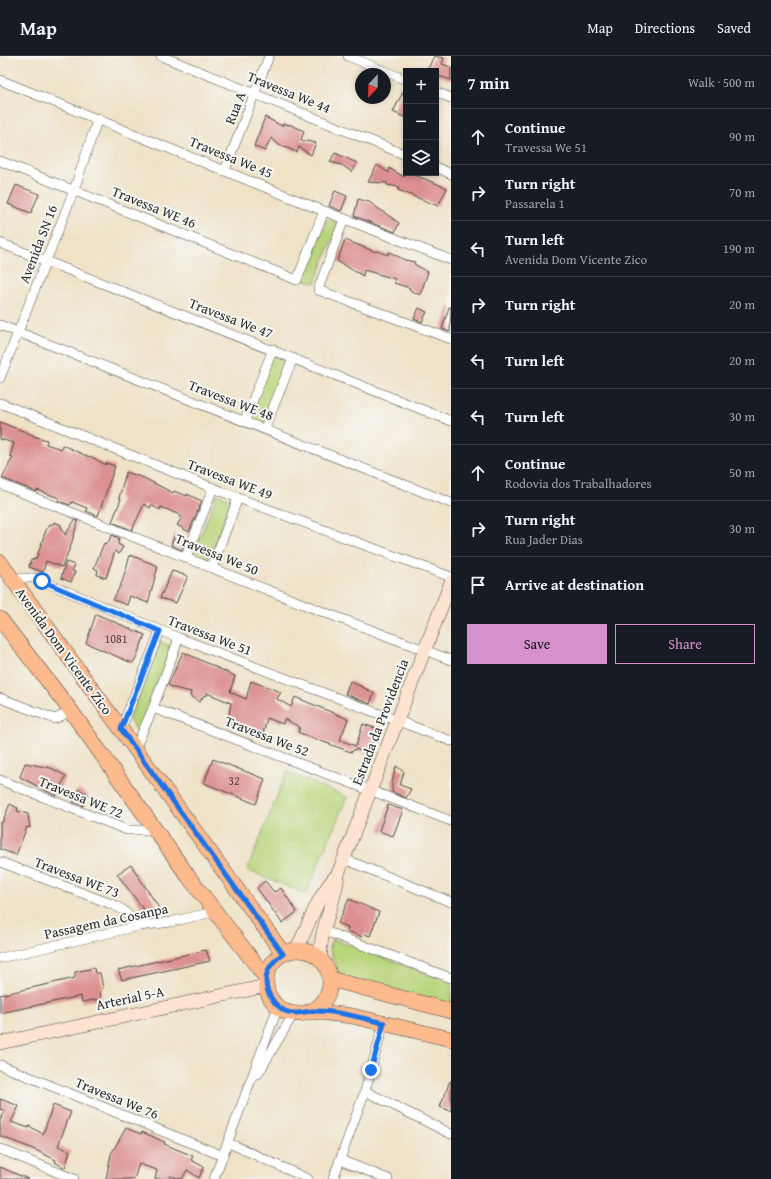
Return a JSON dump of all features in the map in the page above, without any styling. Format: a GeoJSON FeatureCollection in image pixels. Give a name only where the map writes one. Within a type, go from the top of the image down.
{"type":"FeatureCollection","features":[{"type":"Feature","properties":{"kind":"main road","name":"Avenida Dom Vicente Zico"},"geometry":{"type":"LineString","coordinates":[[0,562],[135,749],[290,952]]}},
{"type":"Feature","properties":{"kind":"main road","name":"Estrada da Providencia"},"geometry":{"type":"LineString","coordinates":[[321,959],[320,950],[322,930],[337,889],[338,874],[451,582]]}},
{"type":"Feature","properties":{"kind":"main road"},"geometry":{"type":"LineString","coordinates":[[0,619],[71,712],[154,830],[216,911],[266,982],[270,997],[278,1006],[294,1014],[311,1011],[352,1016],[451,1039]]}},
{"type":"Feature","properties":{"kind":"main road","name":"Estrada da Providencia"},"geometry":{"type":"LineString","coordinates":[[290,952],[321,895],[328,884],[338,874]]}},
{"type":"Feature","properties":{"kind":"main road"},"geometry":{"type":"LineString","coordinates":[[266,982],[272,964],[290,952],[310,952],[321,959],[327,968],[330,979],[328,995],[324,1001],[311,1011]]}},
{"type":"Feature","properties":{"kind":"main road"},"geometry":{"type":"LineString","coordinates":[[330,979],[451,1011]]}},
{"type":"Feature","properties":{"kind":"main road","name":"Arterial 5-A"},"geometry":{"type":"LineString","coordinates":[[0,1043],[266,982]]}},
{"type":"Feature","properties":{"kind":"street","name":"Travessa We 44"},"geometry":{"type":"LineString","coordinates":[[161,56],[403,154]]}},
{"type":"Feature","properties":{"kind":"street","name":"Rua A"},"geometry":{"type":"LineString","coordinates":[[225,170],[256,94],[269,56]]}},
{"type":"Feature","properties":{"kind":"street"},"geometry":{"type":"LineString","coordinates":[[348,56],[403,79]]}},
{"type":"Feature","properties":{"kind":"street","name":"Travessa We 45"},"geometry":{"type":"LineString","coordinates":[[0,80],[98,118],[344,219],[451,260]]}},
{"type":"Feature","properties":{"kind":"street"},"geometry":{"type":"LineString","coordinates":[[439,93],[451,98]]}},
{"type":"Feature","properties":{"kind":"street","name":"Avenida SN 16"},"geometry":{"type":"LineString","coordinates":[[0,378],[74,190],[98,118]]}},
{"type":"Feature","properties":{"kind":"street","name":"Travessa WE 46"},"geometry":{"type":"LineString","coordinates":[[0,161],[297,280],[324,211]]}},
{"type":"Feature","properties":{"kind":"street"},"geometry":{"type":"LineString","coordinates":[[439,168],[451,174]]}},
{"type":"Feature","properties":{"kind":"street"},"geometry":{"type":"LineString","coordinates":[[344,219],[318,290],[451,339]]}},
{"type":"Feature","properties":{"kind":"street","name":"Travessa We 47"},"geometry":{"type":"LineString","coordinates":[[0,243],[273,349],[451,421]]}},
{"type":"Feature","properties":{"kind":"street","name":"Travessa WE 48"},"geometry":{"type":"LineString","coordinates":[[0,325],[265,428],[451,503]]}},
{"type":"Feature","properties":{"kind":"street"},"geometry":{"type":"LineString","coordinates":[[244,420],[273,349]]}},
{"type":"Feature","properties":{"kind":"street"},"geometry":{"type":"LineString","coordinates":[[265,428],[293,358]]}},
{"type":"Feature","properties":{"kind":"street","name":"Travessa WE 49"},"geometry":{"type":"LineString","coordinates":[[0,403],[238,498],[451,577]]}},
{"type":"Feature","properties":{"kind":"street","name":"Travessa We 50"},"geometry":{"type":"LineString","coordinates":[[0,484],[326,613],[451,660]]}},
{"type":"Feature","properties":{"kind":"street"},"geometry":{"type":"LineString","coordinates":[[186,557],[213,488]]}},
{"type":"Feature","properties":{"kind":"street"},"geometry":{"type":"LineString","coordinates":[[212,567],[238,498]]}},
{"type":"Feature","properties":{"kind":"street","name":"Travessa We 51"},"geometry":{"type":"LineString","coordinates":[[12,578],[38,579],[160,631],[451,741]]}},
{"type":"Feature","properties":{"kind":"street"},"geometry":{"type":"LineString","coordinates":[[121,729],[160,631]]}},
{"type":"Feature","properties":{"kind":"street"},"geometry":{"type":"LineString","coordinates":[[135,749],[153,708],[179,638]]}},
{"type":"Feature","properties":{"kind":"street"},"geometry":{"type":"LineString","coordinates":[[0,698],[55,719],[71,712]]}},
{"type":"Feature","properties":{"kind":"street","name":"Travessa We 52"},"geometry":{"type":"LineString","coordinates":[[153,708],[451,821]]}},
{"type":"Feature","properties":{"kind":"street","name":"Travessa WE 72"},"geometry":{"type":"LineString","coordinates":[[0,780],[127,830],[154,830]]}},
{"type":"Feature","properties":{"kind":"street"},"geometry":{"type":"LineString","coordinates":[[344,859],[451,902]]}},
{"type":"Feature","properties":{"kind":"street","name":"Travessa WE 73"},"geometry":{"type":"LineString","coordinates":[[0,862],[114,905],[124,910],[138,926]]}},
{"type":"Feature","properties":{"kind":"street","name":"Passagem da Cosanpa"},"geometry":{"type":"LineString","coordinates":[[0,958],[138,926],[171,922],[216,911]]}},
{"type":"Feature","properties":{"kind":"street"},"geometry":{"type":"LineString","coordinates":[[322,930],[451,978]]}},
{"type":"Feature","properties":{"kind":"street"},"geometry":{"type":"LineString","coordinates":[[214,1179],[229,1143],[278,1006]]}},
{"type":"Feature","properties":{"kind":"street"},"geometry":{"type":"LineString","coordinates":[[246,1094],[294,1014]]}},
{"type":"Feature","properties":{"kind":"street"},"geometry":{"type":"LineString","coordinates":[[333,1179],[365,1091],[384,1023]]}},
{"type":"Feature","properties":{"kind":"street","name":"Travessa We 76"},"geometry":{"type":"LineString","coordinates":[[0,1066],[223,1156]]}},
{"type":"Feature","properties":{"kind":"street"},"geometry":{"type":"LineString","coordinates":[[365,1091],[451,1134]]}},
{"type":"Feature","properties":{"kind":"street"},"geometry":{"type":"LineString","coordinates":[[229,1143],[308,1179]]}},
{"type":"Feature","properties":{"kind":"street"},"geometry":{"type":"LineString","coordinates":[[0,1149],[74,1179]]}},
{"type":"Feature","properties":{"kind":"street"},"geometry":{"type":"LineString","coordinates":[[340,1160],[388,1179]]}},
{"type":"Feature","properties":{"kind":"green space"},"geometry":{"type":"Polygon","coordinates":[[[327,219],[339,223],[315,283],[303,279],[327,219]]]}},
{"type":"Feature","properties":{"kind":"green space"},"geometry":{"type":"Polygon","coordinates":[[[273,349],[293,358],[265,428],[245,420],[273,349]]]}},
{"type":"Feature","properties":{"kind":"green space"},"geometry":{"type":"Polygon","coordinates":[[[217,494],[232,500],[208,560],[193,555],[217,494]]]}},
{"type":"Feature","properties":{"kind":"green space"},"geometry":{"type":"Polygon","coordinates":[[[160,642],[174,648],[138,732],[129,720],[160,642]]]}},
{"type":"Feature","properties":{"kind":"green space"},"geometry":{"type":"Polygon","coordinates":[[[287,772],[347,797],[306,894],[247,870],[287,772]]]}},
{"type":"Feature","properties":{"kind":"green space"},"geometry":{"type":"Polygon","coordinates":[[[332,939],[451,982],[451,1006],[341,978],[329,948],[332,939]]]}},
{"type":"Feature","properties":{"kind":"building"},"geometry":{"type":"Polygon","coordinates":[[[434,56],[444,58],[442,64],[451,67],[451,80],[439,76],[439,68],[428,68],[434,56]]]}},
{"type":"Feature","properties":{"kind":"building"},"geometry":{"type":"Polygon","coordinates":[[[403,92],[403,117],[393,112],[403,92]]]}},
{"type":"Feature","properties":{"kind":"building"},"geometry":{"type":"Polygon","coordinates":[[[265,117],[282,126],[283,124],[291,125],[304,131],[301,140],[316,143],[311,155],[299,147],[297,152],[279,145],[271,138],[265,151],[254,146],[265,117]]]}},
{"type":"Feature","properties":{"kind":"building"},"geometry":{"type":"Polygon","coordinates":[[[335,153],[357,163],[352,172],[342,165],[330,162],[335,153]]]}},
{"type":"Feature","properties":{"kind":"building"},"geometry":{"type":"Polygon","coordinates":[[[377,165],[389,173],[389,168],[404,177],[417,176],[447,188],[438,206],[398,190],[399,187],[387,185],[387,183],[368,182],[377,165]]]}},
{"type":"Feature","properties":{"kind":"building"},"geometry":{"type":"Polygon","coordinates":[[[16,185],[39,194],[31,213],[8,204],[16,185]]]}},
{"type":"Feature","properties":{"kind":"building"},"geometry":{"type":"Polygon","coordinates":[[[335,191],[347,196],[341,211],[329,206],[335,191]]]}},
{"type":"Feature","properties":{"kind":"building"},"geometry":{"type":"Polygon","coordinates":[[[358,199],[369,202],[399,223],[395,232],[354,216],[358,199]]]}},
{"type":"Feature","properties":{"kind":"building"},"geometry":{"type":"Polygon","coordinates":[[[345,240],[376,252],[377,251],[388,255],[389,252],[405,260],[415,262],[414,264],[428,272],[420,295],[409,290],[410,288],[394,283],[395,279],[364,270],[363,276],[337,261],[345,240]]]}},
{"type":"Feature","properties":{"kind":"building"},"geometry":{"type":"Polygon","coordinates":[[[449,307],[451,307],[450,332],[442,329],[449,307]]]}},
{"type":"Feature","properties":{"kind":"building"},"geometry":{"type":"Polygon","coordinates":[[[419,308],[427,312],[422,322],[414,319],[419,308]]]}},
{"type":"Feature","properties":{"kind":"building"},"geometry":{"type":"Polygon","coordinates":[[[0,422],[33,436],[47,440],[46,444],[61,449],[62,445],[89,457],[90,456],[106,465],[106,463],[115,466],[98,516],[86,511],[87,508],[72,502],[70,505],[58,501],[59,498],[37,490],[37,492],[2,478],[13,457],[10,456],[14,443],[0,439],[0,422]]]}},
{"type":"Feature","properties":{"kind":"building"},"geometry":{"type":"Polygon","coordinates":[[[126,472],[144,478],[173,493],[174,491],[187,496],[187,494],[202,501],[189,532],[177,525],[182,518],[179,517],[180,515],[161,507],[160,510],[151,505],[150,508],[144,504],[132,530],[112,522],[121,499],[119,498],[126,472]]]}},
{"type":"Feature","properties":{"kind":"building"},"geometry":{"type":"Polygon","coordinates":[[[75,520],[78,521],[71,545],[62,567],[46,561],[43,572],[29,567],[31,560],[36,559],[46,530],[51,524],[54,524],[54,522],[60,524],[65,535],[75,520]]]}},
{"type":"Feature","properties":{"kind":"building"},"geometry":{"type":"Polygon","coordinates":[[[175,534],[187,539],[182,550],[171,545],[175,534]]]}},
{"type":"Feature","properties":{"kind":"building"},"geometry":{"type":"Polygon","coordinates":[[[112,535],[119,538],[118,544],[123,547],[119,554],[115,551],[106,578],[97,575],[98,570],[94,568],[104,543],[107,544],[112,535]]]}},
{"type":"Feature","properties":{"kind":"building"},"geometry":{"type":"Polygon","coordinates":[[[130,555],[158,566],[148,603],[130,596],[127,605],[113,600],[122,582],[130,555]]]}},
{"type":"Feature","properties":{"kind":"building"},"geometry":{"type":"Polygon","coordinates":[[[66,562],[75,565],[72,571],[75,572],[71,582],[61,578],[66,562]]]}},
{"type":"Feature","properties":{"kind":"building"},"geometry":{"type":"Polygon","coordinates":[[[172,571],[188,576],[176,603],[160,598],[172,571]]]}},
{"type":"Feature","properties":{"kind":"building"},"geometry":{"type":"Polygon","coordinates":[[[96,614],[145,635],[135,660],[132,663],[86,643],[96,614]]]}},
{"type":"Feature","properties":{"kind":"building"},"geometry":{"type":"Polygon","coordinates":[[[183,652],[235,676],[230,692],[246,699],[251,681],[281,692],[277,699],[291,707],[295,697],[348,719],[340,740],[356,746],[363,724],[378,729],[367,754],[356,749],[351,752],[307,736],[298,732],[300,727],[284,719],[283,724],[267,718],[262,738],[250,735],[250,731],[227,725],[231,703],[207,693],[207,696],[204,695],[200,702],[190,696],[191,692],[168,685],[183,652]]]}},
{"type":"Feature","properties":{"kind":"building"},"geometry":{"type":"Polygon","coordinates":[[[350,681],[374,693],[370,704],[345,694],[350,681]]]}},
{"type":"Feature","properties":{"kind":"building"},"geometry":{"type":"Polygon","coordinates":[[[213,759],[265,779],[256,804],[204,783],[213,759]]]}},
{"type":"Feature","properties":{"kind":"building"},"geometry":{"type":"Polygon","coordinates":[[[25,763],[51,768],[66,776],[56,796],[20,777],[25,763]]]}},
{"type":"Feature","properties":{"kind":"building"},"geometry":{"type":"Polygon","coordinates":[[[396,766],[404,772],[400,785],[411,789],[406,798],[392,792],[392,782],[396,766]]]}},
{"type":"Feature","properties":{"kind":"building"},"geometry":{"type":"Polygon","coordinates":[[[78,789],[88,794],[83,806],[73,802],[78,789]]]}},
{"type":"Feature","properties":{"kind":"building"},"geometry":{"type":"Polygon","coordinates":[[[10,804],[18,808],[17,811],[28,814],[30,828],[27,827],[16,855],[0,849],[0,823],[2,823],[10,804]]]}},
{"type":"Feature","properties":{"kind":"building"},"geometry":{"type":"Polygon","coordinates":[[[388,805],[403,810],[393,836],[379,831],[388,805]]]}},
{"type":"Feature","properties":{"kind":"building"},"geometry":{"type":"Polygon","coordinates":[[[131,865],[159,908],[147,914],[117,874],[131,865]]]}},
{"type":"Feature","properties":{"kind":"building"},"geometry":{"type":"Polygon","coordinates":[[[265,881],[274,892],[281,888],[297,912],[282,923],[257,888],[265,881]]]}},
{"type":"Feature","properties":{"kind":"building"},"geometry":{"type":"Polygon","coordinates":[[[349,899],[379,912],[370,936],[365,934],[362,937],[347,931],[348,927],[338,923],[349,899]]]}},
{"type":"Feature","properties":{"kind":"building"},"geometry":{"type":"Polygon","coordinates":[[[206,950],[210,961],[122,980],[118,970],[206,950]]]}},
{"type":"Feature","properties":{"kind":"building"},"geometry":{"type":"Polygon","coordinates":[[[94,968],[95,973],[100,973],[103,988],[100,991],[101,999],[82,1002],[81,996],[0,1013],[0,995],[75,978],[75,972],[94,968]]]}},
{"type":"Feature","properties":{"kind":"building"},"geometry":{"type":"Polygon","coordinates":[[[451,1081],[451,1111],[440,1107],[451,1081]]]}},
{"type":"Feature","properties":{"kind":"building"},"geometry":{"type":"Polygon","coordinates":[[[0,1099],[19,1106],[11,1122],[29,1128],[29,1126],[43,1134],[53,1105],[71,1112],[58,1146],[70,1151],[65,1168],[55,1162],[56,1160],[0,1136],[0,1121],[5,1111],[0,1109],[0,1099]]]}},
{"type":"Feature","properties":{"kind":"building"},"geometry":{"type":"Polygon","coordinates":[[[126,1128],[141,1134],[142,1132],[165,1142],[164,1144],[193,1156],[191,1160],[204,1167],[199,1178],[187,1170],[182,1179],[170,1176],[169,1179],[155,1179],[157,1170],[139,1164],[134,1179],[106,1179],[111,1154],[126,1128]]]}},
{"type":"Feature","properties":{"kind":"building"},"geometry":{"type":"Polygon","coordinates":[[[0,1167],[28,1179],[0,1179],[0,1167]]]}},
{"type":"Feature","properties":{"kind":"route"},"geometry":{"type":"LineString","coordinates":[[42,581],[160,631],[121,729],[283,954],[277,958],[268,971],[266,986],[270,997],[278,1006],[294,1014],[311,1011],[352,1016],[384,1023],[371,1070]]}}]}
